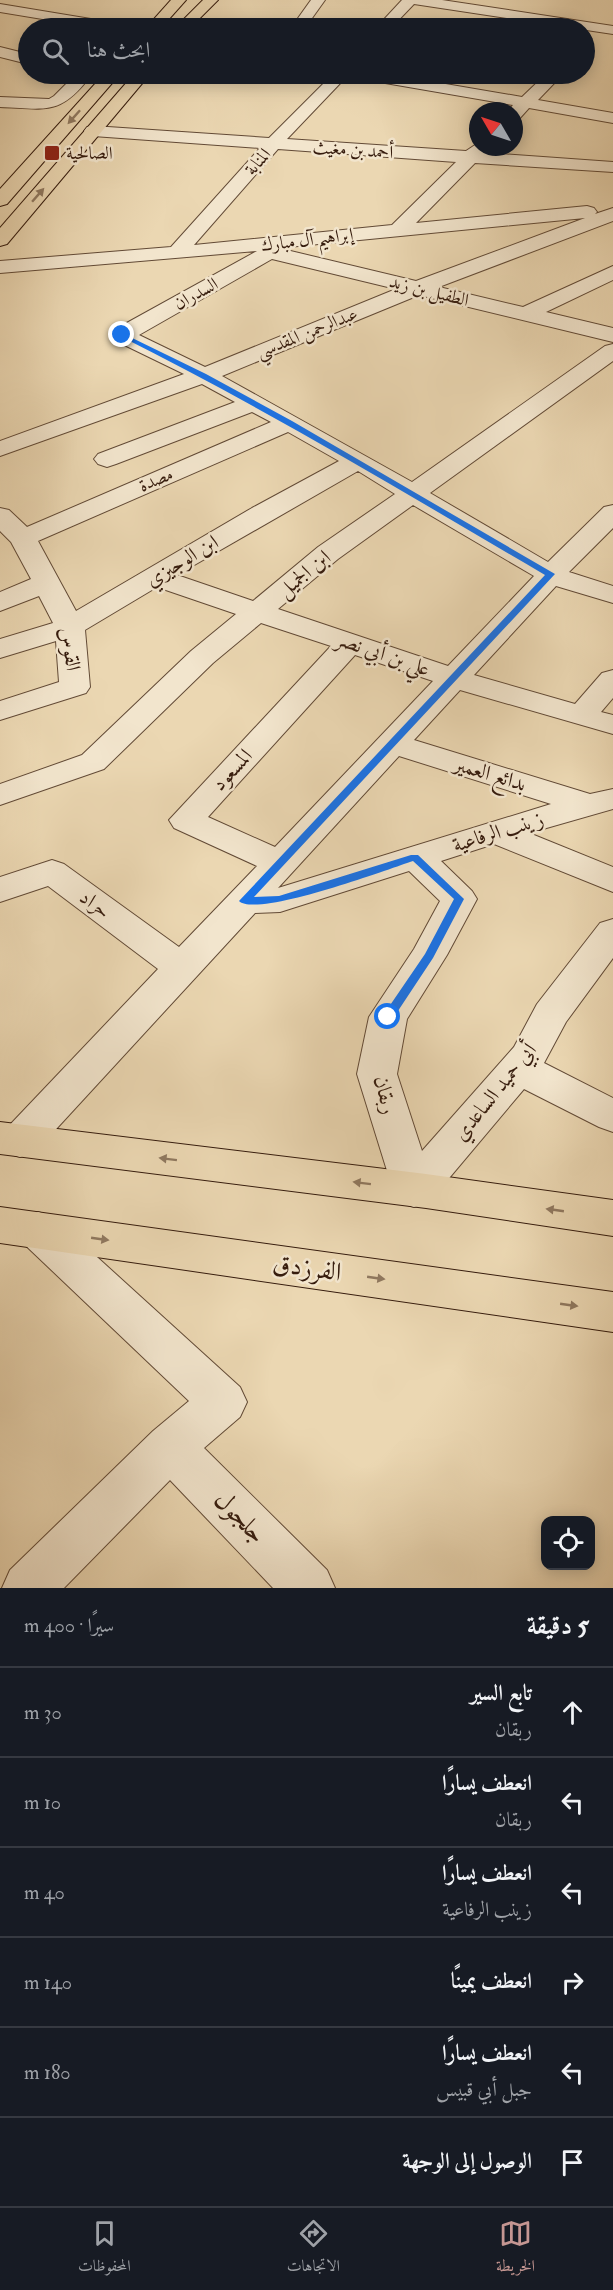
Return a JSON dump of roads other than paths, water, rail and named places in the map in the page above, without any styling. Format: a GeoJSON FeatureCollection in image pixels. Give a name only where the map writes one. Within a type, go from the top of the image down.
{"type":"FeatureCollection","features":[{"type":"Feature","properties":{"kind":"main road"},"geometry":{"type":"LineString","coordinates":[[162,18],[179,0]]}},
{"type":"Feature","properties":{"kind":"main road"},"geometry":{"type":"LineString","coordinates":[[192,18],[211,0]]}},
{"type":"Feature","properties":{"kind":"main road"},"geometry":{"type":"LineString","coordinates":[[0,200],[103,84]]}},
{"type":"Feature","properties":{"kind":"main road"},"geometry":{"type":"LineString","coordinates":[[0,240],[133,84]]}},
{"type":"Feature","properties":{"kind":"main road"},"geometry":{"type":"LineString","coordinates":[[10,1139],[414,1190],[613,1218]]}},
{"type":"Feature","properties":{"kind":"main road","name":"الفرزدق"},"geometry":{"type":"LineString","coordinates":[[12,1231],[613,1312]]}},
{"type":"Feature","properties":{"kind":"street"},"geometry":{"type":"LineString","coordinates":[[305,18],[318,0]]}},
{"type":"Feature","properties":{"kind":"street"},"geometry":{"type":"LineString","coordinates":[[393,18],[412,0],[532,18]]}},
{"type":"Feature","properties":{"kind":"street"},"geometry":{"type":"LineString","coordinates":[[33,14],[53,5]]}},
{"type":"Feature","properties":{"kind":"street"},"geometry":{"type":"LineString","coordinates":[[0,8],[58,18]]}},
{"type":"Feature","properties":{"kind":"street"},"geometry":{"type":"LineString","coordinates":[[607,29],[613,14]]}},
{"type":"Feature","properties":{"kind":"street"},"geometry":{"type":"LineString","coordinates":[[0,52],[18,56]]}},
{"type":"Feature","properties":{"kind":"street"},"geometry":{"type":"LineString","coordinates":[[0,102],[45,104],[55,102],[74,84]]}},
{"type":"Feature","properties":{"kind":"street","name":"المنابة"},"geometry":{"type":"LineString","coordinates":[[177,252],[273,144],[331,84]]}},
{"type":"Feature","properties":{"kind":"street"},"geometry":{"type":"LineString","coordinates":[[420,84],[493,102]]}},
{"type":"Feature","properties":{"kind":"street"},"geometry":{"type":"LineString","coordinates":[[523,106],[545,84]]}},
{"type":"Feature","properties":{"kind":"street"},"geometry":{"type":"LineString","coordinates":[[593,114],[606,100]]}},
{"type":"Feature","properties":{"kind":"street"},"geometry":{"type":"LineString","coordinates":[[523,109],[593,114],[613,118]]}},
{"type":"Feature","properties":{"kind":"street","name":"أحمد بن مغيث"},"geometry":{"type":"LineString","coordinates":[[93,131],[273,144],[469,152]]}},
{"type":"Feature","properties":{"kind":"street"},"geometry":{"type":"LineString","coordinates":[[399,229],[472,156]]}},
{"type":"Feature","properties":{"kind":"street","name":"أحمد بن مغيث"},"geometry":{"type":"LineString","coordinates":[[501,156],[612,174]]}},
{"type":"Feature","properties":{"kind":"street","name":"إبراهيم آل مبارك"},"geometry":{"type":"LineString","coordinates":[[0,267],[245,247],[606,209]]}},
{"type":"Feature","properties":{"kind":"street","name":"عبدالرحمن المقدسي"},"geometry":{"type":"LineString","coordinates":[[0,449],[204,375],[606,209]]}},
{"type":"Feature","properties":{"kind":"street","name":"الطفيل بن زيد"},"geometry":{"type":"LineString","coordinates":[[245,247],[613,335]]}},
{"type":"Feature","properties":{"kind":"street","name":"السدران"},"geometry":{"type":"LineString","coordinates":[[204,375],[122,335],[269,252]]}},
{"type":"Feature","properties":{"kind":"street"},"geometry":{"type":"LineString","coordinates":[[526,314],[610,276]]}},
{"type":"Feature","properties":{"kind":"street","name":"ابن الجميل"},"geometry":{"type":"LineString","coordinates":[[0,795],[93,762],[202,657],[328,553],[613,351]]}},
{"type":"Feature","properties":{"kind":"street"},"geometry":{"type":"LineString","coordinates":[[204,375],[358,461],[550,574],[613,595]]}},
{"type":"Feature","properties":{"kind":"street","name":"مصدة"},"geometry":{"type":"LineString","coordinates":[[107,459],[253,403]]}},
{"type":"Feature","properties":{"kind":"street","name":"مصدة"},"geometry":{"type":"LineString","coordinates":[[23,538],[289,423]]}},
{"type":"Feature","properties":{"kind":"street"},"geometry":{"type":"LineString","coordinates":[[59,428],[147,484]]}},
{"type":"Feature","properties":{"kind":"street","name":"ابن الوجيزي"},"geometry":{"type":"LineString","coordinates":[[0,649],[70,627],[358,461]]}},
{"type":"Feature","properties":{"kind":"street"},"geometry":{"type":"LineString","coordinates":[[10,1139],[182,968],[550,574],[613,513]]}},
{"type":"Feature","properties":{"kind":"street","name":"القوس"},"geometry":{"type":"LineString","coordinates":[[0,516],[23,538],[70,627],[75,687],[0,711]]}},
{"type":"Feature","properties":{"kind":"street","name":"علي بن أبي نصر"},"geometry":{"type":"LineString","coordinates":[[155,577],[453,678],[613,725]]}},
{"type":"Feature","properties":{"kind":"street"},"geometry":{"type":"LineString","coordinates":[[0,602],[46,583]]}},
{"type":"Feature","properties":{"kind":"street","name":"المسعود"},"geometry":{"type":"LineString","coordinates":[[280,863],[186,820],[350,643]]}},
{"type":"Feature","properties":{"kind":"street"},"geometry":{"type":"LineString","coordinates":[[580,716],[613,680]]}},
{"type":"Feature","properties":{"kind":"street","name":"بدائع العمير"},"geometry":{"type":"LineString","coordinates":[[392,744],[601,802]]}},
{"type":"Feature","properties":{"kind":"street","name":"زينب الرفاعية"},"geometry":{"type":"LineString","coordinates":[[244,901],[280,900],[495,832],[601,802]]}},
{"type":"Feature","properties":{"kind":"street"},"geometry":{"type":"LineString","coordinates":[[495,832],[613,880]]}},
{"type":"Feature","properties":{"kind":"street","name":"ربقان"},"geometry":{"type":"LineString","coordinates":[[414,1190],[377,1074],[388,1017],[429,955],[459,899],[415,857]]}},
{"type":"Feature","properties":{"kind":"street","name":"حراد"},"geometry":{"type":"LineString","coordinates":[[0,890],[52,872],[182,968]]}},
{"type":"Feature","properties":{"kind":"street","name":"أبي حميد الساعدي"},"geometry":{"type":"LineString","coordinates":[[414,1190],[528,1057],[551,1014],[613,932]]}},
{"type":"Feature","properties":{"kind":"street"},"geometry":{"type":"LineString","coordinates":[[518,1068],[613,1116]]}},
{"type":"Feature","properties":{"kind":"street"},"geometry":{"type":"LineString","coordinates":[[12,1231],[223,1402],[170,1447],[28,1588]]}},
{"type":"Feature","properties":{"kind":"street","name":"جلجول"},"geometry":{"type":"LineString","coordinates":[[170,1447],[308,1588]]}},
{"type":"Feature","properties":{"kind":"place","name":"الصالحية"},"geometry":{"type":"Point","coordinates":[52,153]}}]}
